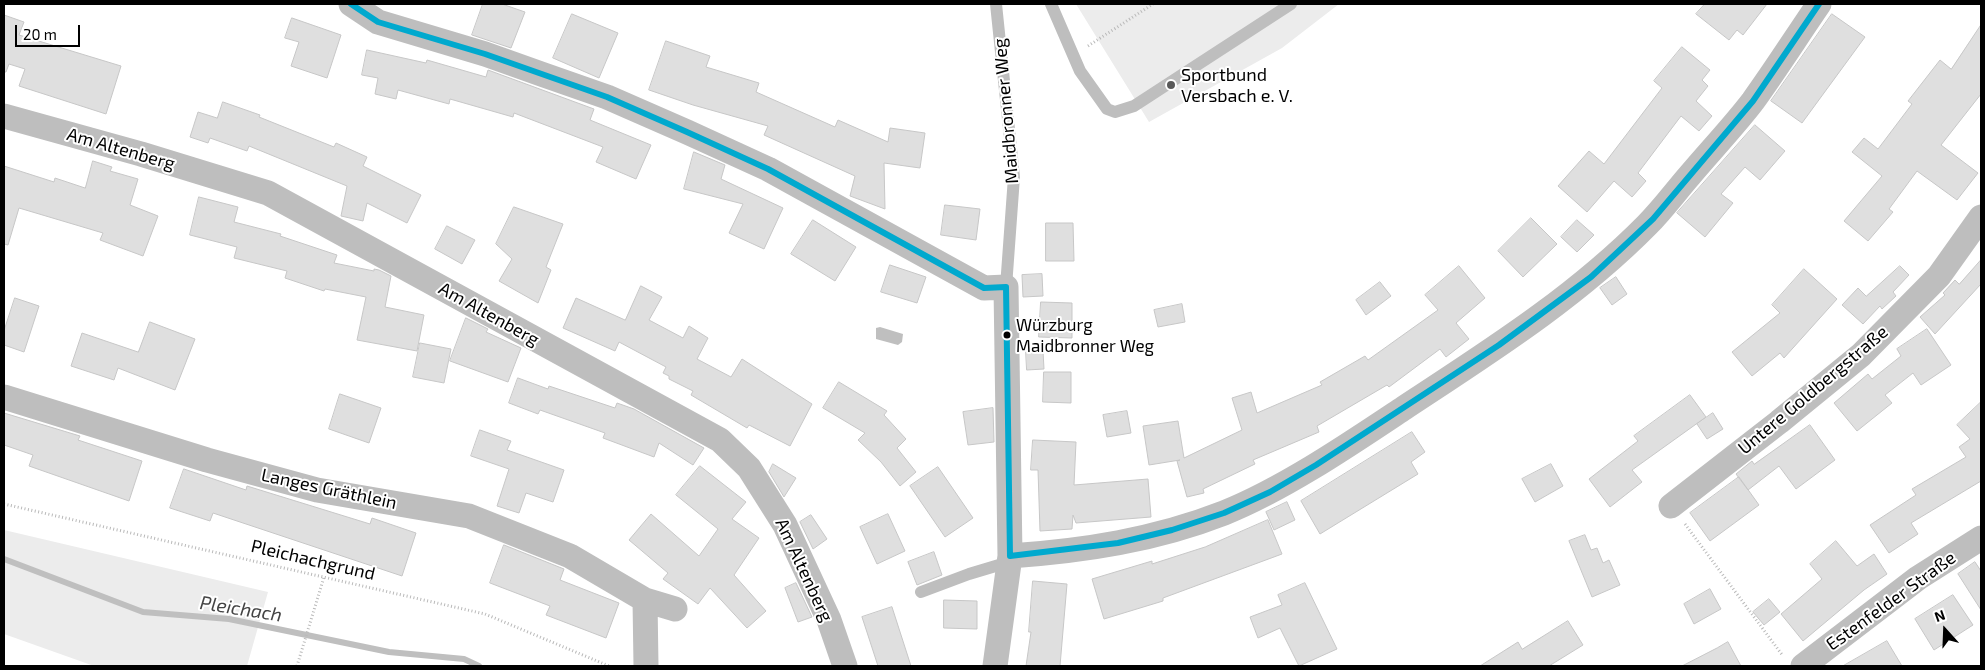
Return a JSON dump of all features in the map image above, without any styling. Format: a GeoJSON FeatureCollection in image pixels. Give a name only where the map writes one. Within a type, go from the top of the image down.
{"type":"FeatureCollection","features":[{"type":"Feature","properties":{"kind":"street"},"geometry":{"type":"LineString","coordinates":[[351,4],[378,22],[536,72],[607,97],[768,169],[984,288],[1006,287]]}},
{"type":"Feature","properties":{"kind":"street"},"geometry":{"type":"LineString","coordinates":[[1010,559],[1130,542],[1182,528],[1226,512],[1266,493],[1367,432],[1495,348],[1562,301],[1607,265],[1650,222],[1752,102],[1819,4]]}},
{"type":"Feature","properties":{"kind":"street","name":"Am Altenberg"},"geometry":{"type":"LineString","coordinates":[[5,116],[141,154],[268,193],[720,440],[748,468],[785,525],[829,620],[845,666]]}},
{"type":"Feature","properties":{"kind":"street","name":"Untere Goldbergstraße"},"geometry":{"type":"LineString","coordinates":[[1671,506],[1861,355],[1939,276],[1981,217]]}},
{"type":"Feature","properties":{"kind":"street","name":"Maidbronner Weg"},"geometry":{"type":"LineString","coordinates":[[995,666],[1010,559],[1006,287]]}},
{"type":"Feature","properties":{"kind":"street","name":"Langes Gräthlein"},"geometry":{"type":"LineString","coordinates":[[4,397],[207,460],[317,490],[469,516],[570,556],[645,600],[675,609]]}},
{"type":"Feature","properties":{"kind":"street","name":"Estenfelder Straße"},"geometry":{"type":"LineString","coordinates":[[1794,662],[1981,538]]}},
{"type":"Feature","properties":{"kind":"street"},"geometry":{"type":"LineString","coordinates":[[645,600],[646,666]]}},
{"type":"Feature","properties":{"kind":"lane","name":"Maidbronner Weg"},"geometry":{"type":"LineString","coordinates":[[996,4],[1014,177],[1006,287]]}},
{"type":"Feature","properties":{"kind":"lane"},"geometry":{"type":"LineString","coordinates":[[1051,4],[1080,71],[1107,109],[1116,112],[1134,106],[1291,4]]}},
{"type":"Feature","properties":{"kind":"lane"},"geometry":{"type":"LineString","coordinates":[[922,592],[1010,559]]}},
{"type":"Feature","properties":{"kind":"path"},"geometry":{"type":"LineString","coordinates":[[1073,56],[1153,4]]}},
{"type":"Feature","properties":{"kind":"path","name":"Pleichachgrund"},"geometry":{"type":"LineString","coordinates":[[4,504],[485,614],[609,666]]}},
{"type":"Feature","properties":{"kind":"path"},"geometry":{"type":"LineString","coordinates":[[1671,506],[1794,662]]}},
{"type":"Feature","properties":{"kind":"path"},"geometry":{"type":"LineString","coordinates":[[297,666],[324,577]]}},
{"type":"Feature","properties":{"kind":"shaded area","name":"Sportbund Versbach e. V."},"geometry":{"type":"Polygon","coordinates":[[[1076,4],[1339,4],[1282,48],[1149,122],[1076,4]]]}},
{"type":"Feature","properties":{"kind":"shaded area"},"geometry":{"type":"Polygon","coordinates":[[[880,327],[903,334],[902,342],[898,345],[876,339],[876,328],[880,327]]]}},
{"type":"Feature","properties":{"kind":"shaded area"},"geometry":{"type":"Polygon","coordinates":[[[4,530],[268,592],[247,666],[94,666],[4,634],[4,530]]]}},
{"type":"Feature","properties":{"kind":"building"},"geometry":{"type":"Polygon","coordinates":[[[483,4],[502,4],[525,12],[511,48],[472,35],[483,4]]]}},
{"type":"Feature","properties":{"kind":"building"},"geometry":{"type":"Polygon","coordinates":[[[1705,4],[1767,4],[1743,35],[1737,30],[1729,40],[1696,14],[1705,4]]]}},
{"type":"Feature","properties":{"kind":"building"},"geometry":{"type":"Polygon","coordinates":[[[572,14],[618,33],[599,78],[553,58],[572,14]]]}},
{"type":"Feature","properties":{"kind":"building"},"geometry":{"type":"Polygon","coordinates":[[[1832,14],[1865,37],[1802,123],[1771,101],[1832,14]]]}},
{"type":"Feature","properties":{"kind":"building"},"geometry":{"type":"Polygon","coordinates":[[[4,15],[24,22],[19,35],[121,66],[106,114],[19,86],[25,69],[9,64],[6,72],[4,72],[4,15]]]}},
{"type":"Feature","properties":{"kind":"building"},"geometry":{"type":"Polygon","coordinates":[[[292,18],[341,35],[327,78],[291,66],[299,42],[285,38],[292,18]]]}},
{"type":"Feature","properties":{"kind":"building"},"geometry":{"type":"Polygon","coordinates":[[[1981,25],[1981,94],[1941,145],[1978,173],[1957,200],[1917,171],[1889,209],[1893,212],[1868,241],[1844,221],[1882,176],[1852,152],[1864,138],[1878,149],[1912,104],[1908,101],[1940,60],[1951,69],[1981,25]]]}},
{"type":"Feature","properties":{"kind":"building"},"geometry":{"type":"Polygon","coordinates":[[[666,41],[710,56],[706,67],[759,83],[756,92],[835,127],[838,120],[888,142],[890,128],[925,133],[920,168],[884,163],[885,209],[850,196],[855,176],[764,135],[768,126],[693,105],[649,90],[666,41]]]}},
{"type":"Feature","properties":{"kind":"building"},"geometry":{"type":"Polygon","coordinates":[[[1682,47],[1710,70],[1702,80],[1708,86],[1696,101],[1712,116],[1699,131],[1681,116],[1638,173],[1646,181],[1632,197],[1614,181],[1587,212],[1558,186],[1589,151],[1604,164],[1662,88],[1654,81],[1682,47]]]}},
{"type":"Feature","properties":{"kind":"building"},"geometry":{"type":"Polygon","coordinates":[[[367,50],[426,63],[427,60],[486,77],[488,70],[594,109],[590,120],[651,145],[636,179],[596,162],[603,147],[514,113],[513,117],[450,99],[449,104],[398,90],[396,99],[375,94],[378,78],[362,75],[367,50]]]}},
{"type":"Feature","properties":{"kind":"building"},"geometry":{"type":"Polygon","coordinates":[[[223,102],[260,115],[259,117],[334,147],[336,143],[367,157],[363,166],[421,195],[407,223],[367,203],[363,221],[341,216],[347,186],[249,146],[247,151],[210,138],[208,143],[190,137],[198,112],[217,118],[223,102]]]}},
{"type":"Feature","properties":{"kind":"building"},"geometry":{"type":"Polygon","coordinates":[[[1755,125],[1785,151],[1760,180],[1745,167],[1721,194],[1733,203],[1705,237],[1677,213],[1755,125]]]}},
{"type":"Feature","properties":{"kind":"building"},"geometry":{"type":"Polygon","coordinates":[[[694,152],[725,165],[721,179],[783,208],[764,249],[729,233],[743,204],[684,189],[694,152]]]}},
{"type":"Feature","properties":{"kind":"building"},"geometry":{"type":"Polygon","coordinates":[[[93,161],[112,167],[110,171],[138,179],[130,205],[158,216],[143,256],[100,240],[103,233],[19,208],[8,245],[4,244],[4,166],[54,182],[55,178],[85,188],[93,161]]]}},
{"type":"Feature","properties":{"kind":"building"},"geometry":{"type":"Polygon","coordinates":[[[199,197],[238,207],[234,222],[281,234],[280,236],[337,255],[334,263],[374,271],[374,269],[379,270],[391,276],[385,307],[424,315],[417,351],[357,340],[366,297],[325,289],[324,291],[285,278],[287,271],[234,258],[237,247],[190,235],[199,197]]]}},
{"type":"Feature","properties":{"kind":"building"},"geometry":{"type":"Polygon","coordinates":[[[945,205],[980,209],[976,240],[941,235],[945,205]]]}},
{"type":"Feature","properties":{"kind":"building"},"geometry":{"type":"Polygon","coordinates":[[[514,207],[563,224],[546,267],[551,270],[538,303],[499,281],[512,259],[496,244],[514,207]]]}},
{"type":"Feature","properties":{"kind":"building"},"geometry":{"type":"Polygon","coordinates":[[[1531,218],[1557,244],[1523,277],[1498,251],[1531,218]]]}},
{"type":"Feature","properties":{"kind":"building"},"geometry":{"type":"Polygon","coordinates":[[[813,220],[856,247],[835,281],[791,254],[813,220]]]}},
{"type":"Feature","properties":{"kind":"building"},"geometry":{"type":"Polygon","coordinates":[[[1577,220],[1594,235],[1577,252],[1561,237],[1577,220]]]}},
{"type":"Feature","properties":{"kind":"building"},"geometry":{"type":"Polygon","coordinates":[[[1046,223],[1073,223],[1074,261],[1046,261],[1046,223]]]}},
{"type":"Feature","properties":{"kind":"building"},"geometry":{"type":"Polygon","coordinates":[[[447,226],[475,240],[462,264],[435,249],[447,226]]]}},
{"type":"Feature","properties":{"kind":"building"},"geometry":{"type":"Polygon","coordinates":[[[1981,260],[1981,284],[1935,334],[1920,317],[1945,295],[1943,293],[1955,280],[1959,284],[1981,260]]]}},
{"type":"Feature","properties":{"kind":"building"},"geometry":{"type":"Polygon","coordinates":[[[890,265],[926,277],[917,303],[881,292],[890,265]]]}},
{"type":"Feature","properties":{"kind":"building"},"geometry":{"type":"Polygon","coordinates":[[[1459,266],[1485,298],[1456,323],[1469,339],[1446,357],[1440,349],[1389,387],[1387,385],[1317,426],[1319,432],[1253,460],[1255,464],[1203,489],[1204,493],[1187,497],[1177,461],[1180,460],[1149,465],[1143,426],[1178,421],[1184,458],[1242,430],[1232,398],[1251,392],[1257,413],[1322,385],[1320,382],[1365,356],[1368,360],[1438,310],[1425,295],[1459,266]]]}},
{"type":"Feature","properties":{"kind":"building"},"geometry":{"type":"Polygon","coordinates":[[[1900,266],[1909,275],[1893,292],[1896,296],[1882,309],[1880,306],[1863,324],[1842,305],[1858,288],[1866,296],[1900,266]]]}},
{"type":"Feature","properties":{"kind":"building"},"geometry":{"type":"Polygon","coordinates":[[[1804,269],[1837,299],[1784,358],[1780,353],[1752,376],[1732,352],[1780,313],[1772,305],[1804,269]]]}},
{"type":"Feature","properties":{"kind":"building"},"geometry":{"type":"Polygon","coordinates":[[[1042,274],[1043,296],[1023,297],[1022,275],[1042,274]]]}},
{"type":"Feature","properties":{"kind":"building"},"geometry":{"type":"Polygon","coordinates":[[[1616,277],[1627,294],[1612,305],[1600,288],[1616,277]]]}},
{"type":"Feature","properties":{"kind":"building"},"geometry":{"type":"Polygon","coordinates":[[[1380,282],[1391,296],[1366,315],[1356,300],[1380,282]]]}},
{"type":"Feature","properties":{"kind":"building"},"geometry":{"type":"Polygon","coordinates":[[[641,286],[662,297],[649,320],[683,338],[689,326],[708,338],[697,359],[731,377],[742,359],[812,404],[790,446],[749,425],[747,428],[691,395],[693,391],[669,379],[669,376],[663,373],[666,367],[619,342],[615,351],[563,328],[576,298],[625,320],[641,286]]]}},
{"type":"Feature","properties":{"kind":"building"},"geometry":{"type":"Polygon","coordinates":[[[15,298],[39,306],[24,352],[4,345],[4,331],[15,298]]]}},
{"type":"Feature","properties":{"kind":"building"},"geometry":{"type":"Polygon","coordinates":[[[1041,302],[1072,303],[1072,338],[1039,337],[1041,302]]]}},
{"type":"Feature","properties":{"kind":"building"},"geometry":{"type":"Polygon","coordinates":[[[1182,304],[1185,322],[1158,327],[1154,310],[1182,304]]]}},
{"type":"Feature","properties":{"kind":"building"},"geometry":{"type":"Polygon","coordinates":[[[466,318],[488,329],[486,332],[521,348],[508,382],[450,361],[466,318]]]}},
{"type":"Feature","properties":{"kind":"building"},"geometry":{"type":"Polygon","coordinates":[[[150,322],[195,339],[175,390],[118,368],[114,380],[71,366],[82,333],[138,352],[150,322]]]}},
{"type":"Feature","properties":{"kind":"building"},"geometry":{"type":"Polygon","coordinates":[[[1927,329],[1951,365],[1921,385],[1913,373],[1885,395],[1892,403],[1857,431],[1834,403],[1868,374],[1872,379],[1901,356],[1897,349],[1927,329]]]}},
{"type":"Feature","properties":{"kind":"building"},"geometry":{"type":"Polygon","coordinates":[[[420,343],[451,349],[444,383],[413,377],[420,343]]]}},
{"type":"Feature","properties":{"kind":"building"},"geometry":{"type":"Polygon","coordinates":[[[1026,351],[1043,351],[1044,369],[1027,370],[1026,351]]]}},
{"type":"Feature","properties":{"kind":"building"},"geometry":{"type":"Polygon","coordinates":[[[1044,372],[1071,372],[1071,403],[1043,402],[1044,372]]]}},
{"type":"Feature","properties":{"kind":"building"},"geometry":{"type":"Polygon","coordinates":[[[518,378],[548,389],[549,386],[615,408],[617,403],[634,409],[704,448],[693,465],[659,443],[654,457],[603,438],[605,433],[540,410],[538,414],[509,403],[518,378]]]}},
{"type":"Feature","properties":{"kind":"building"},"geometry":{"type":"Polygon","coordinates":[[[839,382],[887,411],[884,415],[906,439],[897,448],[916,472],[900,486],[881,462],[858,440],[865,433],[823,408],[839,382]]]}},
{"type":"Feature","properties":{"kind":"building"},"geometry":{"type":"Polygon","coordinates":[[[340,394],[381,408],[369,443],[329,429],[340,394]]]}},
{"type":"Feature","properties":{"kind":"building"},"geometry":{"type":"Polygon","coordinates":[[[1690,395],[1706,417],[1632,470],[1642,482],[1610,507],[1589,479],[1638,441],[1634,436],[1690,395]]]}},
{"type":"Feature","properties":{"kind":"building"},"geometry":{"type":"Polygon","coordinates":[[[1981,402],[1981,481],[1911,523],[1918,534],[1889,553],[1870,525],[1916,495],[1912,489],[1966,457],[1959,447],[1970,439],[1957,425],[1981,402]]]}},
{"type":"Feature","properties":{"kind":"building"},"geometry":{"type":"Polygon","coordinates":[[[993,408],[994,442],[968,445],[963,412],[993,408]]]}},
{"type":"Feature","properties":{"kind":"building"},"geometry":{"type":"Polygon","coordinates":[[[1127,411],[1131,433],[1107,437],[1103,415],[1127,411]]]}},
{"type":"Feature","properties":{"kind":"building"},"geometry":{"type":"Polygon","coordinates":[[[4,413],[80,436],[78,440],[142,461],[129,501],[29,466],[33,455],[4,445],[4,413]]]}},
{"type":"Feature","properties":{"kind":"building"},"geometry":{"type":"Polygon","coordinates":[[[1713,413],[1723,429],[1707,439],[1697,424],[1713,413]]]}},
{"type":"Feature","properties":{"kind":"building"},"geometry":{"type":"Polygon","coordinates":[[[1810,425],[1835,460],[1796,489],[1779,466],[1748,490],[1736,474],[1752,461],[1754,464],[1810,425]]]}},
{"type":"Feature","properties":{"kind":"building"},"geometry":{"type":"Polygon","coordinates":[[[480,430],[511,441],[507,450],[564,470],[553,502],[526,493],[519,513],[497,506],[509,469],[471,456],[480,430]]]}},
{"type":"Feature","properties":{"kind":"building"},"geometry":{"type":"Polygon","coordinates":[[[1412,432],[1425,452],[1411,462],[1418,474],[1320,534],[1301,501],[1412,432]]]}},
{"type":"Feature","properties":{"kind":"building"},"geometry":{"type":"Polygon","coordinates":[[[1033,440],[1076,442],[1074,485],[1148,479],[1151,517],[1076,523],[1073,515],[1072,529],[1040,531],[1038,470],[1031,470],[1033,440]]]}},
{"type":"Feature","properties":{"kind":"building"},"geometry":{"type":"Polygon","coordinates":[[[773,464],[796,478],[784,497],[769,472],[773,464]]]}},
{"type":"Feature","properties":{"kind":"building"},"geometry":{"type":"Polygon","coordinates":[[[1551,464],[1563,486],[1535,502],[1522,479],[1551,464]]]}},
{"type":"Feature","properties":{"kind":"building"},"geometry":{"type":"Polygon","coordinates":[[[700,466],[746,502],[732,519],[759,538],[734,575],[766,611],[747,628],[710,588],[698,604],[663,579],[668,573],[629,540],[651,514],[699,556],[718,529],[676,495],[700,466]]]}},
{"type":"Feature","properties":{"kind":"building"},"geometry":{"type":"Polygon","coordinates":[[[938,467],[973,518],[945,537],[910,486],[938,467]]]}},
{"type":"Feature","properties":{"kind":"building"},"geometry":{"type":"Polygon","coordinates":[[[184,469],[246,490],[247,486],[370,524],[372,518],[416,533],[402,576],[213,513],[210,521],[170,508],[184,469]]]}},
{"type":"Feature","properties":{"kind":"building"},"geometry":{"type":"Polygon","coordinates":[[[1739,477],[1759,505],[1710,541],[1690,513],[1739,477]]]}},
{"type":"Feature","properties":{"kind":"building"},"geometry":{"type":"Polygon","coordinates":[[[1287,502],[1295,520],[1274,530],[1266,512],[1287,502]]]}},
{"type":"Feature","properties":{"kind":"building"},"geometry":{"type":"Polygon","coordinates":[[[888,514],[905,551],[877,564],[860,527],[888,514]]]}},
{"type":"Feature","properties":{"kind":"building"},"geometry":{"type":"Polygon","coordinates":[[[811,515],[827,539],[813,549],[800,522],[811,515]]]}},
{"type":"Feature","properties":{"kind":"building"},"geometry":{"type":"Polygon","coordinates":[[[1268,520],[1282,554],[1163,598],[1163,601],[1104,619],[1092,579],[1152,561],[1152,564],[1205,547],[1268,520]]]}},
{"type":"Feature","properties":{"kind":"building"},"geometry":{"type":"Polygon","coordinates":[[[1585,535],[1591,550],[1597,548],[1603,563],[1609,560],[1620,585],[1592,597],[1569,541],[1585,535]]]}},
{"type":"Feature","properties":{"kind":"building"},"geometry":{"type":"Polygon","coordinates":[[[1836,541],[1857,566],[1874,554],[1887,574],[1864,590],[1803,641],[1781,614],[1822,579],[1810,564],[1836,541]]]}},
{"type":"Feature","properties":{"kind":"building"},"geometry":{"type":"Polygon","coordinates":[[[504,545],[564,569],[560,580],[619,603],[606,638],[546,615],[550,606],[490,583],[504,545]]]}},
{"type":"Feature","properties":{"kind":"building"},"geometry":{"type":"Polygon","coordinates":[[[934,552],[942,575],[917,585],[908,562],[934,552]]]}},
{"type":"Feature","properties":{"kind":"building"},"geometry":{"type":"Polygon","coordinates":[[[1975,562],[1981,571],[1981,610],[1958,574],[1975,562]]]}},
{"type":"Feature","properties":{"kind":"building"},"geometry":{"type":"Polygon","coordinates":[[[1033,581],[1067,584],[1060,666],[1026,666],[1031,632],[1029,632],[1033,581]]]}},
{"type":"Feature","properties":{"kind":"building"},"geometry":{"type":"Polygon","coordinates":[[[796,583],[812,617],[798,622],[785,588],[796,583]]]}},
{"type":"Feature","properties":{"kind":"building"},"geometry":{"type":"Polygon","coordinates":[[[1305,583],[1337,649],[1299,666],[1280,628],[1258,638],[1250,617],[1282,605],[1278,595],[1305,583]]]}},
{"type":"Feature","properties":{"kind":"building"},"geometry":{"type":"Polygon","coordinates":[[[1710,589],[1721,609],[1694,624],[1684,604],[1710,589]]]}},
{"type":"Feature","properties":{"kind":"building"},"geometry":{"type":"Polygon","coordinates":[[[1953,595],[1973,625],[1934,650],[1915,619],[1953,595]]]}},
{"type":"Feature","properties":{"kind":"building"},"geometry":{"type":"Polygon","coordinates":[[[1769,599],[1780,612],[1764,625],[1753,612],[1769,599]]]}},
{"type":"Feature","properties":{"kind":"building"},"geometry":{"type":"Polygon","coordinates":[[[944,600],[977,601],[977,629],[944,628],[944,600]]]}},
{"type":"Feature","properties":{"kind":"building"},"geometry":{"type":"Polygon","coordinates":[[[892,607],[911,666],[878,666],[862,617],[892,607]]]}},
{"type":"Feature","properties":{"kind":"building"},"geometry":{"type":"Polygon","coordinates":[[[1568,621],[1583,645],[1549,666],[1480,666],[1518,642],[1522,649],[1568,621]]]}},
{"type":"Feature","properties":{"kind":"building"},"geometry":{"type":"Polygon","coordinates":[[[1887,641],[1902,666],[1843,666],[1887,641]]]}},
{"type":"Feature","properties":{"kind":"building"},"geometry":{"type":"Polygon","coordinates":[[[1728,642],[1741,666],[1682,666],[1717,648],[1728,642]]]}},
{"type":"Feature","properties":{"kind":"waterway","name":"Pleichach"},"geometry":{"type":"LineString","coordinates":[[4,559],[143,612],[229,619],[389,652],[464,659],[479,666]]}},
{"type":"Feature","properties":{"kind":"transit line"},"geometry":{"type":"LineString","coordinates":[[351,4],[378,22],[485,54],[607,97],[768,169],[984,288],[1006,287],[1010,556],[1118,543],[1172,530],[1224,513],[1270,492],[1316,465],[1499,345],[1591,277],[1653,219],[1753,101],[1819,4]]}},
{"type":"Feature","properties":{"kind":"place","name":"Sportbund Versbach e. V."},"geometry":{"type":"Point","coordinates":[1171,85]}},
{"type":"Feature","properties":{"kind":"place","name":"Würzburg Maidbronner Weg"},"geometry":{"type":"Point","coordinates":[1007,335]}}]}
